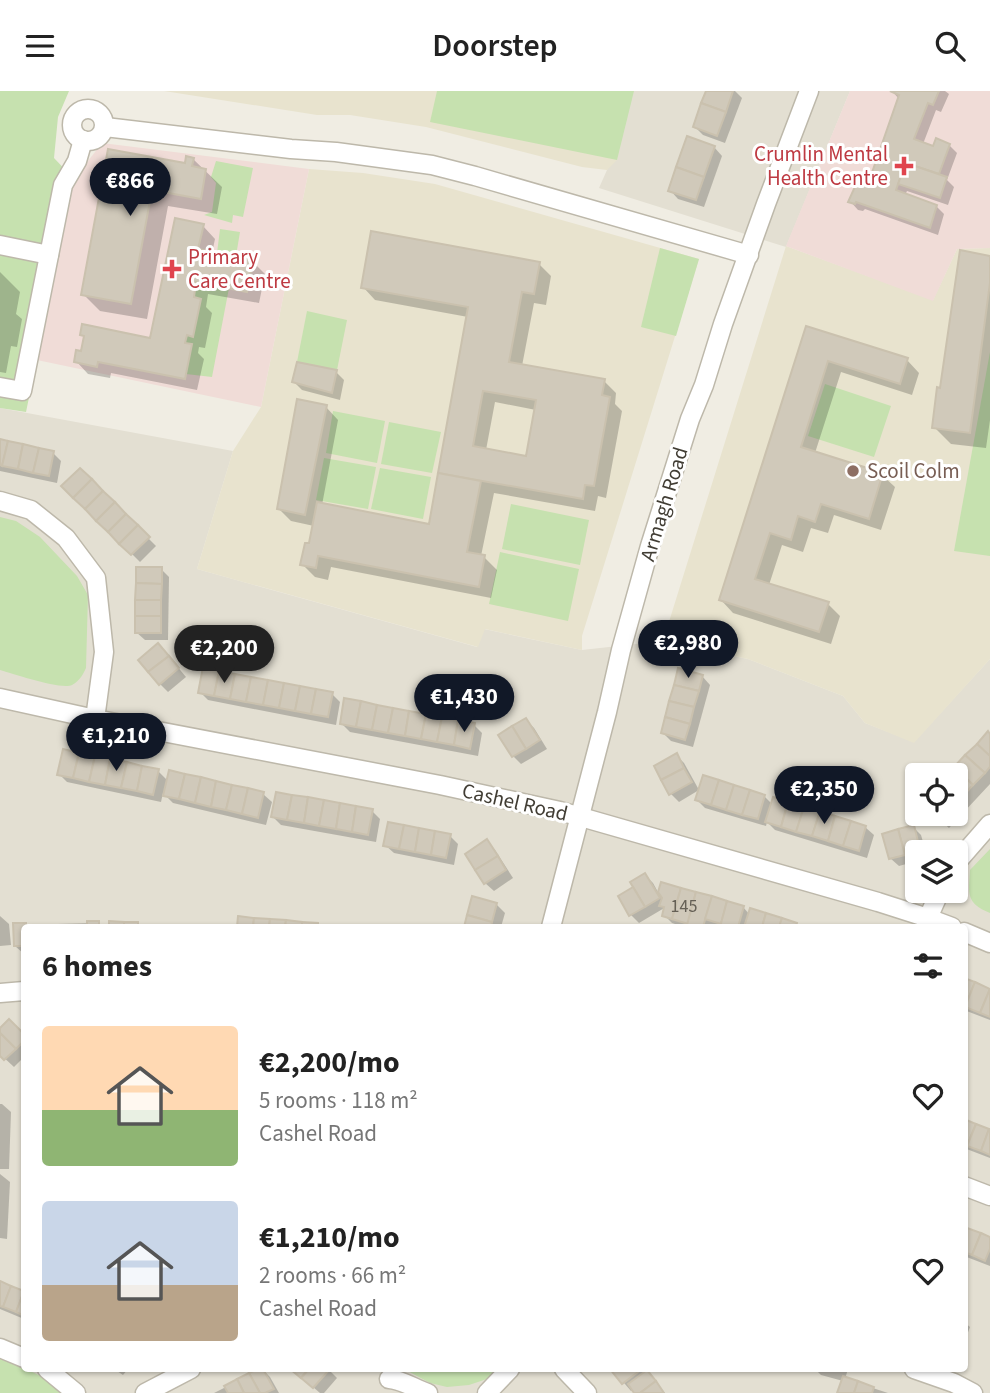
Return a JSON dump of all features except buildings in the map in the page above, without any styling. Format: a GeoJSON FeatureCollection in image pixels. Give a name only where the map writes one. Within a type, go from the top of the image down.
{"type":"FeatureCollection","features":[{"type":"Feature","properties":{"kind":"street","name":"Armagh Road"},"geometry":{"type":"LineString","coordinates":[[552,924],[650,545],[723,324],[809,91]]}},
{"type":"Feature","properties":{"kind":"street"},"geometry":{"type":"LineString","coordinates":[[91,100],[103,116],[104,127],[96,139],[83,140],[74,131],[72,121],[91,100]]}},
{"type":"Feature","properties":{"kind":"street"},"geometry":{"type":"LineString","coordinates":[[104,127],[432,165],[749,254]]}},
{"type":"Feature","properties":{"kind":"street"},"geometry":{"type":"LineString","coordinates":[[0,387],[22,391],[63,185],[77,160],[83,140]]}},
{"type":"Feature","properties":{"kind":"street"},"geometry":{"type":"LineString","coordinates":[[0,245],[49,255]]}},
{"type":"Feature","properties":{"kind":"street"},"geometry":{"type":"LineString","coordinates":[[0,501],[31,510],[40,517],[65,538],[96,578],[104,652],[95,719]]}},
{"type":"Feature","properties":{"kind":"street","name":"Cashel Road"},"geometry":{"type":"LineString","coordinates":[[0,698],[560,811],[878,902],[944,924]]}},
{"type":"Feature","properties":{"kind":"street"},"geometry":{"type":"LineString","coordinates":[[968,849],[990,824]]}},
{"type":"Feature","properties":{"kind":"street"},"geometry":{"type":"LineString","coordinates":[[928,918],[935,903]]}},
{"type":"Feature","properties":{"kind":"street"},"geometry":{"type":"LineString","coordinates":[[968,935],[990,943]]}},
{"type":"Feature","properties":{"kind":"street"},"geometry":{"type":"LineString","coordinates":[[0,993],[21,991]]}},
{"type":"Feature","properties":{"kind":"street"},"geometry":{"type":"LineString","coordinates":[[968,1188],[990,1196]]}},
{"type":"Feature","properties":{"kind":"street"},"geometry":{"type":"LineString","coordinates":[[0,1347],[21,1357]]}},
{"type":"Feature","properties":{"kind":"street"},"geometry":{"type":"LineString","coordinates":[[51,1372],[76,1393]]}},
{"type":"Feature","properties":{"kind":"street"},"geometry":{"type":"LineString","coordinates":[[145,1393],[185,1372]]}},
{"type":"Feature","properties":{"kind":"street"},"geometry":{"type":"LineString","coordinates":[[487,1393],[507,1372]]}},
{"type":"Feature","properties":{"kind":"street"},"geometry":{"type":"LineString","coordinates":[[567,1372],[587,1393]]}},
{"type":"Feature","properties":{"kind":"street"},"geometry":{"type":"LineString","coordinates":[[923,1372],[973,1393]]}},
{"type":"Feature","properties":{"kind":"street"},"geometry":{"type":"LineString","coordinates":[[389,1380],[400,1381],[428,1393]]}},
{"type":"Feature","properties":{"kind":"shaded area"},"geometry":{"type":"Polygon","coordinates":[[[164,91],[631,91],[617,160],[607,170],[582,167],[426,127],[350,115],[317,115],[164,91]]]}},
{"type":"Feature","properties":{"kind":"shaded area"},"geometry":{"type":"Polygon","coordinates":[[[631,91],[850,91],[786,247],[599,188],[631,91]]]}},
{"type":"Feature","properties":{"kind":"shaded area","name":"Crumlin Mental Health Centre"},"geometry":{"type":"Polygon","coordinates":[[[850,91],[990,91],[990,248],[957,249],[933,301],[786,246],[850,91]]]}},
{"type":"Feature","properties":{"kind":"shaded area","name":"Primary Care Centre"},"geometry":{"type":"Polygon","coordinates":[[[102,143],[309,169],[261,407],[37,360],[74,179],[102,143]]]}},
{"type":"Feature","properties":{"kind":"shaded area"},"geometry":{"type":"Polygon","coordinates":[[[309,169],[363,173],[435,184],[699,259],[582,636],[582,650],[485,629],[478,647],[197,569],[233,451],[261,407],[309,169]]]}},
{"type":"Feature","properties":{"kind":"shaded area","name":"Scoil Colm"},"geometry":{"type":"Polygon","coordinates":[[[786,246],[933,300],[957,249],[990,248],[990,659],[914,743],[865,723],[843,696],[748,659],[663,641],[786,246]]]}},
{"type":"Feature","properties":{"kind":"shaded area"},"geometry":{"type":"Polygon","coordinates":[[[0,408],[233,451],[197,569],[477,647],[484,629],[582,650],[663,641],[748,659],[843,696],[865,723],[914,742],[990,659],[990,1393],[0,1393],[0,408]]]}},
{"type":"Feature","properties":{"kind":"green space"},"geometry":{"type":"Polygon","coordinates":[[[0,91],[69,91],[58,117],[54,158],[74,179],[26,412],[0,408],[0,91]]]}},
{"type":"Feature","properties":{"kind":"green space"},"geometry":{"type":"Polygon","coordinates":[[[437,91],[634,91],[617,160],[430,122],[437,91]]]}},
{"type":"Feature","properties":{"kind":"green space"},"geometry":{"type":"Polygon","coordinates":[[[216,161],[253,168],[243,217],[233,215],[232,223],[204,215],[212,212],[216,183],[211,177],[216,161]]]}},
{"type":"Feature","properties":{"kind":"green space"},"geometry":{"type":"Polygon","coordinates":[[[220,229],[240,232],[236,256],[217,253],[220,229]]]}},
{"type":"Feature","properties":{"kind":"green space"},"geometry":{"type":"Polygon","coordinates":[[[660,248],[699,259],[676,336],[641,327],[660,248]]]}},
{"type":"Feature","properties":{"kind":"green space"},"geometry":{"type":"Polygon","coordinates":[[[196,282],[229,288],[212,377],[186,374],[192,345],[185,343],[187,335],[193,337],[201,299],[194,297],[196,282]]]}},
{"type":"Feature","properties":{"kind":"green space"},"geometry":{"type":"Polygon","coordinates":[[[307,311],[347,320],[337,370],[297,362],[307,311]]]}},
{"type":"Feature","properties":{"kind":"green space"},"geometry":{"type":"Polygon","coordinates":[[[990,352],[990,556],[954,551],[990,352]]]}},
{"type":"Feature","properties":{"kind":"green space"},"geometry":{"type":"Polygon","coordinates":[[[825,384],[891,406],[874,457],[808,436],[825,384]]]}},
{"type":"Feature","properties":{"kind":"green space"},"geometry":{"type":"Polygon","coordinates":[[[333,411],[385,421],[377,463],[326,453],[333,411]]]}},
{"type":"Feature","properties":{"kind":"green space"},"geometry":{"type":"Polygon","coordinates":[[[389,422],[441,432],[432,473],[381,464],[389,422]]]}},
{"type":"Feature","properties":{"kind":"green space"},"geometry":{"type":"Polygon","coordinates":[[[324,458],[376,467],[368,509],[316,500],[324,458]]]}},
{"type":"Feature","properties":{"kind":"green space"},"geometry":{"type":"Polygon","coordinates":[[[380,468],[431,477],[423,519],[371,509],[380,468]]]}},
{"type":"Feature","properties":{"kind":"green space"},"geometry":{"type":"Polygon","coordinates":[[[511,504],[589,520],[580,565],[502,549],[511,504]]]}},
{"type":"Feature","properties":{"kind":"green space"},"geometry":{"type":"Polygon","coordinates":[[[0,517],[16,521],[40,537],[77,576],[88,595],[86,668],[81,678],[72,685],[48,684],[0,670],[0,517]]]}},
{"type":"Feature","properties":{"kind":"green space"},"geometry":{"type":"Polygon","coordinates":[[[500,552],[579,569],[568,621],[489,604],[500,552]]]}},
{"type":"Feature","properties":{"kind":"green space"},"geometry":{"type":"Polygon","coordinates":[[[990,849],[990,913],[972,901],[969,885],[970,870],[990,849]]]}},
{"type":"Feature","properties":{"kind":"green space"},"geometry":{"type":"Polygon","coordinates":[[[0,1359],[21,1367],[21,1372],[32,1372],[49,1380],[61,1393],[0,1393],[0,1359]]]}},
{"type":"Feature","properties":{"kind":"green space"},"geometry":{"type":"Polygon","coordinates":[[[410,1372],[495,1372],[490,1378],[469,1385],[447,1387],[430,1383],[410,1372]]]}},
{"type":"Feature","properties":{"kind":"place","name":"Crumlin Mental Health Centre"},"geometry":{"type":"Point","coordinates":[904,166]}},
{"type":"Feature","properties":{"kind":"place","name":"Primary Care Centre"},"geometry":{"type":"Point","coordinates":[172,269]}},
{"type":"Feature","properties":{"kind":"place","name":"Scoil Colm"},"geometry":{"type":"Point","coordinates":[853,471]}}]}
